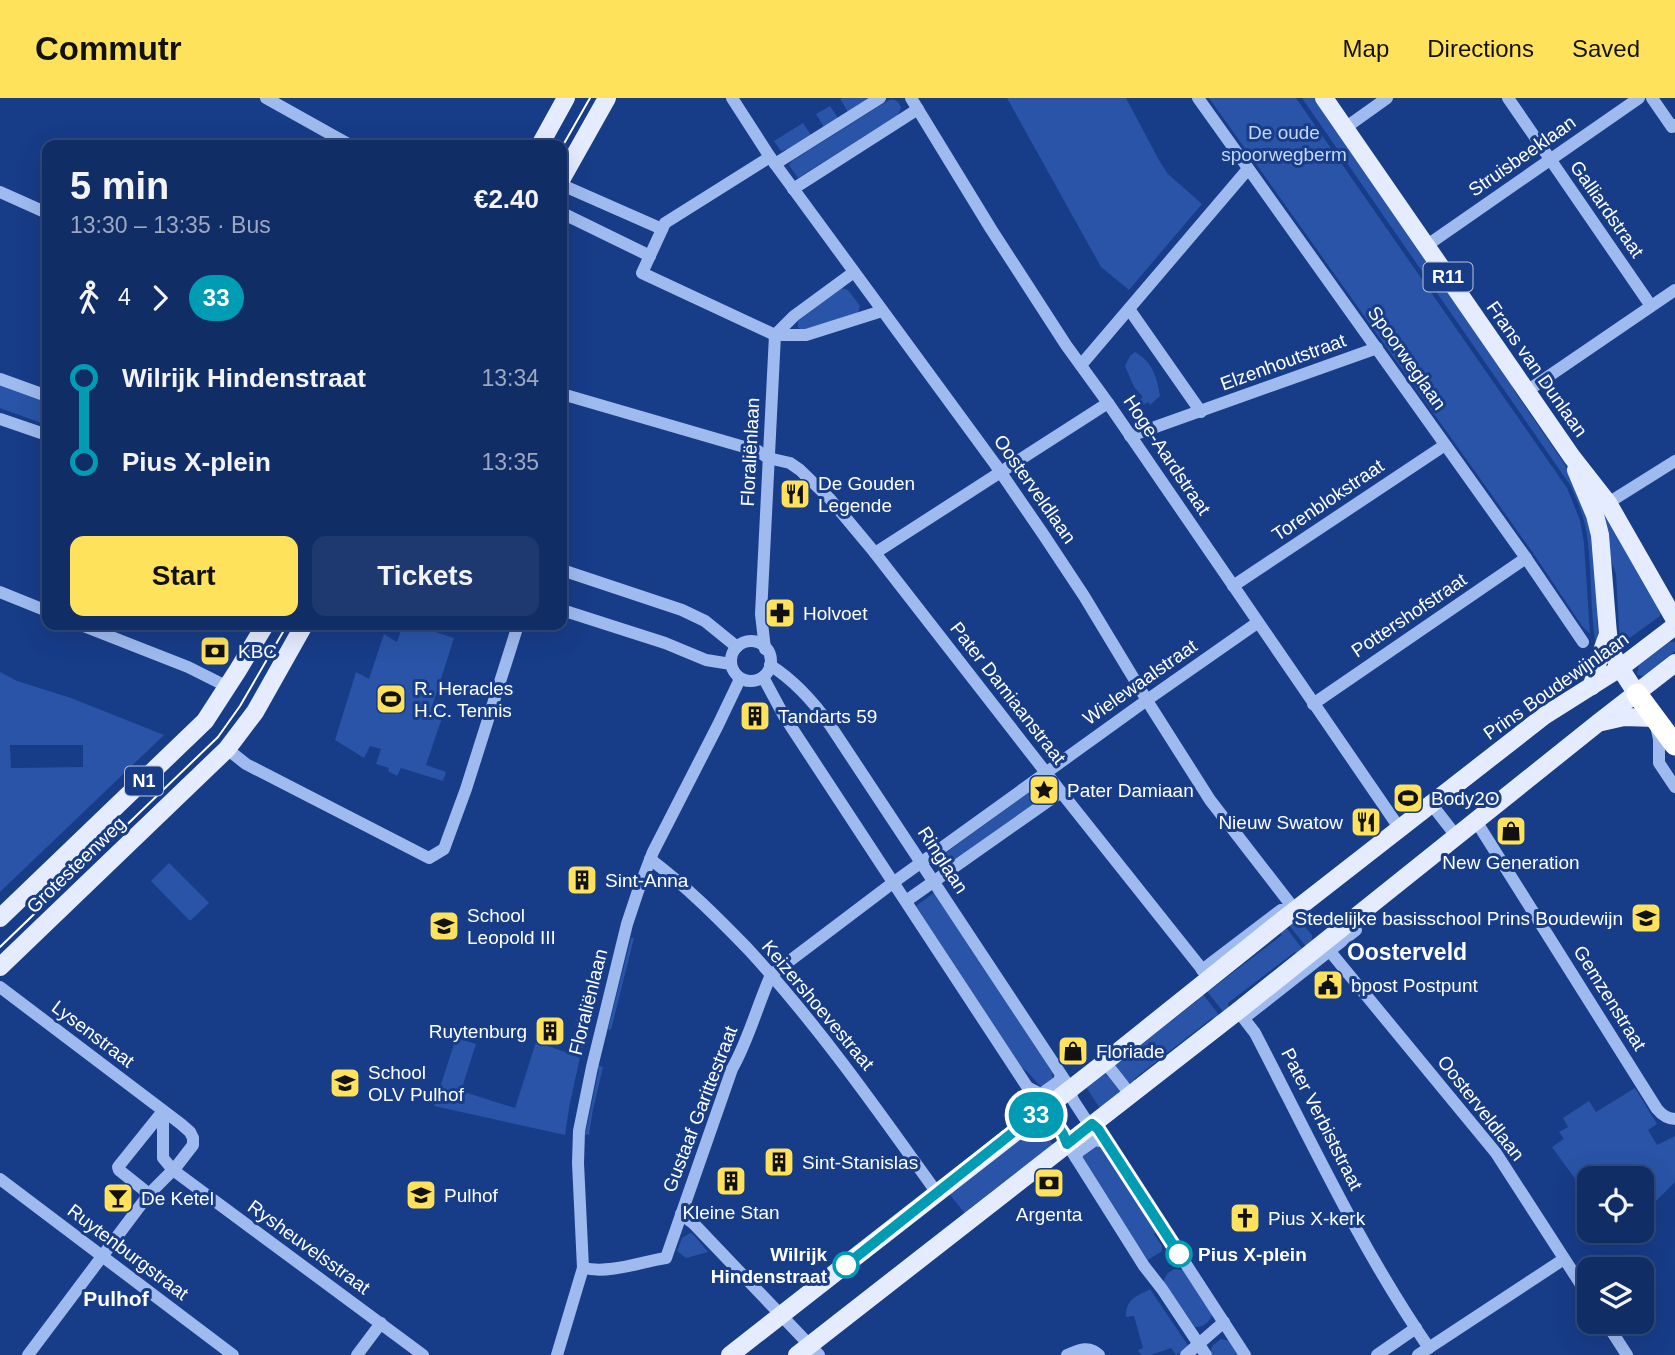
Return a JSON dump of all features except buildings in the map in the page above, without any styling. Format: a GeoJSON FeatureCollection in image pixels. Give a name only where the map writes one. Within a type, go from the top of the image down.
{"type":"FeatureCollection","features":[{"type":"Feature","properties":{"kind":"highway","name":"R11"},"geometry":{"type":"LineString","coordinates":[[1637,694],[1675,745]]}},
{"type":"Feature","properties":{"kind":"main road"},"geometry":{"type":"LineString","coordinates":[[543,140],[566,98]]}},
{"type":"Feature","properties":{"kind":"main road"},"geometry":{"type":"LineString","coordinates":[[567,169],[607,98]]}},
{"type":"Feature","properties":{"kind":"main road","name":"Frans van Dunlaan"},"geometry":{"type":"LineString","coordinates":[[1324,98],[1572,457],[1608,503],[1668,598],[1675,620]]}},
{"type":"Feature","properties":{"kind":"main road","name":"Frans van Dunlaan"},"geometry":{"type":"LineString","coordinates":[[1572,457],[1600,535],[1612,653],[1637,694]]}},
{"type":"Feature","properties":{"kind":"main road","name":"Prins Boudewijnlaan"},"geometry":{"type":"LineString","coordinates":[[730,1355],[1045,1107],[1065,1082],[1105,1062],[1205,974],[1295,910],[1552,710],[1620,668],[1675,626]]}},
{"type":"Feature","properties":{"kind":"main road","name":"Grotesteenweg"},"geometry":{"type":"LineString","coordinates":[[0,918],[205,721],[262,630]]}},
{"type":"Feature","properties":{"kind":"main road","name":"Grotesteenweg"},"geometry":{"type":"LineString","coordinates":[[0,967],[227,749],[255,712],[301,630]]}},
{"type":"Feature","properties":{"kind":"main road"},"geometry":{"type":"LineString","coordinates":[[1592,686],[1608,634]]}},
{"type":"Feature","properties":{"kind":"main road"},"geometry":{"type":"LineString","coordinates":[[808,1352],[1072,1151],[1092,1124],[1241,1014],[1326,947],[1476,821],[1675,663]]}},
{"type":"Feature","properties":{"kind":"main road"},"geometry":{"type":"LineString","coordinates":[[1598,723],[1624,717],[1655,718]]}},
{"type":"Feature","properties":{"kind":"street"},"geometry":{"type":"LineString","coordinates":[[266,98],[337,140]]}},
{"type":"Feature","properties":{"kind":"street","name":"Oosterveldlaan"},"geometry":{"type":"LineString","coordinates":[[732,98],[772,161],[1001,473],[1084,596],[1210,800],[1295,910]]}},
{"type":"Feature","properties":{"kind":"street"},"geometry":{"type":"LineString","coordinates":[[880,98],[665,223],[642,273],[775,335],[806,335],[882,311]]}},
{"type":"Feature","properties":{"kind":"street","name":"Spoorweglaan"},"geometry":{"type":"LineString","coordinates":[[1198,98],[1583,642]]}},
{"type":"Feature","properties":{"kind":"street"},"geometry":{"type":"LineString","coordinates":[[1345,128],[1387,98]]}},
{"type":"Feature","properties":{"kind":"street","name":"Galliardstraat"},"geometry":{"type":"LineString","coordinates":[[1508,98],[1651,306]]}},
{"type":"Feature","properties":{"kind":"street","name":"Struisbeeklaan"},"geometry":{"type":"LineString","coordinates":[[1426,246],[1639,98]]}},
{"type":"Feature","properties":{"kind":"street"},"geometry":{"type":"LineString","coordinates":[[1652,98],[1672,127],[1675,125]]}},
{"type":"Feature","properties":{"kind":"street"},"geometry":{"type":"LineString","coordinates":[[793,189],[914,104]]}},
{"type":"Feature","properties":{"kind":"street","name":"Hoge-Aardstraat"},"geometry":{"type":"LineString","coordinates":[[914,104],[1066,345],[1400,829]]}},
{"type":"Feature","properties":{"kind":"street"},"geometry":{"type":"LineString","coordinates":[[1081,365],[1248,169]]}},
{"type":"Feature","properties":{"kind":"street"},"geometry":{"type":"LineString","coordinates":[[567,187],[662,229]]}},
{"type":"Feature","properties":{"kind":"street"},"geometry":{"type":"LineString","coordinates":[[0,192],[42,211]]}},
{"type":"Feature","properties":{"kind":"street"},"geometry":{"type":"LineString","coordinates":[[567,215],[650,256]]}},
{"type":"Feature","properties":{"kind":"street"},"geometry":{"type":"LineString","coordinates":[[775,335],[794,316],[854,271]]}},
{"type":"Feature","properties":{"kind":"street"},"geometry":{"type":"LineString","coordinates":[[1527,391],[1675,290]]}},
{"type":"Feature","properties":{"kind":"street"},"geometry":{"type":"LineString","coordinates":[[1129,309],[1201,412]]}},
{"type":"Feature","properties":{"kind":"street","name":"Floraliënlaan"},"geometry":{"type":"LineString","coordinates":[[765,649],[761,614],[775,335]]}},
{"type":"Feature","properties":{"kind":"street","name":"Elzenhoutstraat"},"geometry":{"type":"LineString","coordinates":[[1130,436],[1377,348]]}},
{"type":"Feature","properties":{"kind":"street"},"geometry":{"type":"LineString","coordinates":[[0,379],[42,394]]}},
{"type":"Feature","properties":{"kind":"street","name":"Pater Damiaanstraat"},"geometry":{"type":"LineString","coordinates":[[567,395],[758,451],[768,458],[790,463],[800,470],[830,499],[875,553],[1205,974]]}},
{"type":"Feature","properties":{"kind":"street"},"geometry":{"type":"LineString","coordinates":[[875,553],[1108,403]]}},
{"type":"Feature","properties":{"kind":"street"},"geometry":{"type":"LineString","coordinates":[[0,419],[42,433]]}},
{"type":"Feature","properties":{"kind":"street","name":"Torenblokstraat"},"geometry":{"type":"LineString","coordinates":[[1233,586],[1445,445]]}},
{"type":"Feature","properties":{"kind":"street"},"geometry":{"type":"LineString","coordinates":[[1608,503],[1675,461]]}},
{"type":"Feature","properties":{"kind":"street","name":"Pottershofstraat"},"geometry":{"type":"LineString","coordinates":[[1313,704],[1526,558]]}},
{"type":"Feature","properties":{"kind":"street"},"geometry":{"type":"LineString","coordinates":[[567,572],[682,610],[742,644],[757,642],[770,658],[770,665],[763,677],[754,681],[740,679],[733,670],[731,658],[742,644]]}},
{"type":"Feature","properties":{"kind":"street"},"geometry":{"type":"LineString","coordinates":[[0,592],[42,609]]}},
{"type":"Feature","properties":{"kind":"street"},"geometry":{"type":"LineString","coordinates":[[567,612],[665,643],[706,660],[731,664]]}},
{"type":"Feature","properties":{"kind":"street","name":"Floraliënlaan"},"geometry":{"type":"LineString","coordinates":[[742,644],[755,631],[761,614]]}},
{"type":"Feature","properties":{"kind":"street","name":"Wielewaalstraat"},"geometry":{"type":"LineString","coordinates":[[771,975],[921,863],[1257,622]]}},
{"type":"Feature","properties":{"kind":"street"},"geometry":{"type":"LineString","coordinates":[[94,630],[188,667],[228,687]]}},
{"type":"Feature","properties":{"kind":"street"},"geometry":{"type":"LineString","coordinates":[[227,749],[246,764],[429,858],[444,849],[516,630]]}},
{"type":"Feature","properties":{"kind":"street","name":"Ringlaan"},"geometry":{"type":"LineString","coordinates":[[770,665],[799,687],[825,717],[1065,1082],[1086,1120],[1098,1129],[1245,1355]]}},
{"type":"Feature","properties":{"kind":"street"},"geometry":{"type":"LineString","coordinates":[[763,677],[784,716],[1028,1088],[1063,1134],[1152,1277],[1206,1355]]}},
{"type":"Feature","properties":{"kind":"street","name":"Floraliënlaan"},"geometry":{"type":"LineString","coordinates":[[556,1355],[583,1268],[577,1153],[579,1130],[627,923],[650,859],[740,679]]}},
{"type":"Feature","properties":{"kind":"street"},"geometry":{"type":"LineString","coordinates":[[1655,718],[1659,739],[1659,763],[1675,787]]}},
{"type":"Feature","properties":{"kind":"street"},"geometry":{"type":"LineString","coordinates":[[906,901],[1061,792]]}},
{"type":"Feature","properties":{"kind":"street"},"geometry":{"type":"LineString","coordinates":[[1432,805],[1457,837]]}},
{"type":"Feature","properties":{"kind":"street","name":"Gemzenstraat"},"geometry":{"type":"LineString","coordinates":[[1476,821],[1657,1109],[1661,1114],[1673,1119]]}},
{"type":"Feature","properties":{"kind":"street","name":"Keizershoevestraat"},"geometry":{"type":"LineString","coordinates":[[650,859],[674,877],[718,918],[817,1028],[937,1193]]}},
{"type":"Feature","properties":{"kind":"street"},"geometry":{"type":"LineString","coordinates":[[1326,947],[1356,930]]}},
{"type":"Feature","properties":{"kind":"street","name":"Oosterveldlaan"},"geometry":{"type":"LineString","coordinates":[[1326,947],[1496,1153],[1577,1279]]}},
{"type":"Feature","properties":{"kind":"street","name":"Gustaaf Garittestraat"},"geometry":{"type":"LineString","coordinates":[[583,1268],[604,1270],[666,1258],[732,1069],[743,1051],[771,975]]}},
{"type":"Feature","properties":{"kind":"street","name":"Lysenstraat"},"geometry":{"type":"LineString","coordinates":[[0,987],[190,1132],[193,1145],[173,1170]]}},
{"type":"Feature","properties":{"kind":"street","name":"Pater Verbiststraat"},"geometry":{"type":"LineString","coordinates":[[1241,1014],[1255,1033],[1363,1240],[1416,1328],[1424,1351]]}},
{"type":"Feature","properties":{"kind":"street"},"geometry":{"type":"LineString","coordinates":[[1105,1062],[1130,1094]]}},
{"type":"Feature","properties":{"kind":"street"},"geometry":{"type":"LineString","coordinates":[[1028,1088],[1041,1094],[1059,1081],[1065,1082]]}},
{"type":"Feature","properties":{"kind":"street"},"geometry":{"type":"LineString","coordinates":[[28,1355],[149,1194],[173,1170],[163,1158],[163,1111]]}},
{"type":"Feature","properties":{"kind":"street"},"geometry":{"type":"LineString","coordinates":[[149,1194],[118,1167],[163,1111]]}},
{"type":"Feature","properties":{"kind":"street"},"geometry":{"type":"LineString","coordinates":[[1072,1151],[1078,1152],[1095,1140],[1106,1142]]}},
{"type":"Feature","properties":{"kind":"street","name":"Rysheuvelsstraat"},"geometry":{"type":"LineString","coordinates":[[173,1170],[423,1355]]}},
{"type":"Feature","properties":{"kind":"street","name":"Ruytenburgstraat"},"geometry":{"type":"LineString","coordinates":[[0,1179],[233,1355]]}},
{"type":"Feature","properties":{"kind":"street"},"geometry":{"type":"LineString","coordinates":[[681,1214],[694,1224],[780,1316],[808,1352]]}},
{"type":"Feature","properties":{"kind":"street"},"geometry":{"type":"LineString","coordinates":[[1424,1351],[1564,1259]]}},
{"type":"Feature","properties":{"kind":"street"},"geometry":{"type":"LineString","coordinates":[[1186,1355],[1224,1322]]}},
{"type":"Feature","properties":{"kind":"street"},"geometry":{"type":"LineString","coordinates":[[357,1355],[381,1323]]}},
{"type":"Feature","properties":{"kind":"street"},"geometry":{"type":"LineString","coordinates":[[1378,1355],[1416,1328]]}},
{"type":"Feature","properties":{"kind":"street"},"geometry":{"type":"LineString","coordinates":[[1613,1334],[1627,1355]]}},
{"type":"Feature","properties":{"kind":"street"},"geometry":{"type":"LineString","coordinates":[[1067,1355],[1089,1349],[1100,1355]]}},
{"type":"Feature","properties":{"kind":"green space"},"geometry":{"type":"Polygon","coordinates":[[[870,98],[848,112],[840,99],[870,98]]]}},
{"type":"Feature","properties":{"kind":"green space"},"geometry":{"type":"Polygon","coordinates":[[[1007,98],[1126,98],[1168,174],[1202,204],[1129,290],[1101,267],[1007,98]]]}},
{"type":"Feature","properties":{"kind":"green space","name":"De oude spoorwegberm"},"geometry":{"type":"Polygon","coordinates":[[[1209,98],[1296,98],[1567,488],[1580,520],[1584,543],[1590,634],[1582,626],[1209,98]]]}},
{"type":"Feature","properties":{"kind":"green space"},"geometry":{"type":"Polygon","coordinates":[[[1302,98],[1316,98],[1506,372],[1515,392],[1564,463],[1594,536],[1600,599],[1596,646],[1587,535],[1582,513],[1570,485],[1302,98]]]}},
{"type":"Feature","properties":{"kind":"green space"},"geometry":{"type":"Polygon","coordinates":[[[889,100],[895,100],[899,104],[901,108],[898,115],[798,178],[789,165],[792,161],[889,100]]]}},
{"type":"Feature","properties":{"kind":"green space"},"geometry":{"type":"Polygon","coordinates":[[[830,106],[838,118],[824,127],[816,114],[830,106]]]}},
{"type":"Feature","properties":{"kind":"green space"},"geometry":{"type":"Polygon","coordinates":[[[803,123],[811,135],[781,151],[774,141],[803,123]]]}},
{"type":"Feature","properties":{"kind":"green space"},"geometry":{"type":"Polygon","coordinates":[[[841,288],[848,290],[860,306],[858,313],[801,330],[798,327],[798,321],[841,288]]]}},
{"type":"Feature","properties":{"kind":"green space"},"geometry":{"type":"Polygon","coordinates":[[[1135,352],[1146,360],[1153,370],[1160,396],[1150,405],[1148,402],[1134,411],[1130,406],[1143,397],[1134,387],[1125,366],[1135,352]]]}},
{"type":"Feature","properties":{"kind":"green space"},"geometry":{"type":"Polygon","coordinates":[[[0,384],[42,399],[42,423],[0,408],[0,384]]]}},
{"type":"Feature","properties":{"kind":"green space"},"geometry":{"type":"Polygon","coordinates":[[[1602,508],[1661,611],[1660,616],[1620,645],[1616,574],[1610,558],[1602,508]]]}},
{"type":"Feature","properties":{"kind":"green space","name":"R. Heracles H.C. Tennis"},"geometry":{"type":"Polygon","coordinates":[[[401,630],[429,630],[454,638],[432,707],[444,712],[426,765],[446,772],[443,781],[401,768],[397,776],[388,771],[389,768],[376,764],[381,749],[370,746],[364,758],[335,740],[356,672],[369,679],[384,634],[397,642],[401,630]]]}},
{"type":"Feature","properties":{"kind":"green space"},"geometry":{"type":"Polygon","coordinates":[[[1669,642],[1675,642],[1675,651],[1645,675],[1637,674],[1639,665],[1669,642]]]}},
{"type":"Feature","properties":{"kind":"green space"},"geometry":{"type":"Polygon","coordinates":[[[0,672],[17,681],[71,698],[164,735],[0,892],[0,672]],[[10,745],[11,768],[83,767],[83,745],[10,745]]]}},
{"type":"Feature","properties":{"kind":"green space"},"geometry":{"type":"Polygon","coordinates":[[[1041,784],[1048,786],[1050,793],[941,872],[933,862],[1041,784]]]}},
{"type":"Feature","properties":{"kind":"green space"},"geometry":{"type":"Polygon","coordinates":[[[169,863],[209,903],[191,920],[151,881],[169,863]]]}},
{"type":"Feature","properties":{"kind":"green space"},"geometry":{"type":"Polygon","coordinates":[[[935,892],[1052,1072],[1053,1080],[1043,1088],[1020,1067],[916,906],[935,892]]]}},
{"type":"Feature","properties":{"kind":"green space"},"geometry":{"type":"Polygon","coordinates":[[[1295,919],[1312,935],[1315,944],[1308,949],[1288,924],[1295,919]]]}},
{"type":"Feature","properties":{"kind":"green space"},"geometry":{"type":"Polygon","coordinates":[[[1285,926],[1304,951],[1298,956],[1295,952],[1228,1003],[1229,1010],[1225,1014],[1205,989],[1207,986],[1210,990],[1282,935],[1280,930],[1285,926]]]}},
{"type":"Feature","properties":{"kind":"green space"},"geometry":{"type":"Polygon","coordinates":[[[631,938],[634,938],[611,1030],[608,1029],[631,938]]]}},
{"type":"Feature","properties":{"kind":"green space"},"geometry":{"type":"Polygon","coordinates":[[[587,985],[597,989],[583,1048],[572,1044],[587,985]]]}},
{"type":"Feature","properties":{"kind":"green space"},"geometry":{"type":"Polygon","coordinates":[[[1201,992],[1220,1016],[1215,1021],[1212,1018],[1134,1079],[1136,1082],[1126,1081],[1115,1066],[1116,1062],[1198,1000],[1196,997],[1201,992]]]}},
{"type":"Feature","properties":{"kind":"green space"},"geometry":{"type":"Polygon","coordinates":[[[456,1038],[476,1044],[461,1091],[515,1108],[536,1042],[580,1057],[565,1135],[434,1106],[456,1038]]]}},
{"type":"Feature","properties":{"kind":"green space"},"geometry":{"type":"Polygon","coordinates":[[[597,1065],[603,1067],[589,1135],[583,1134],[586,1131],[599,1069],[596,1068],[597,1065]]]}},
{"type":"Feature","properties":{"kind":"green space"},"geometry":{"type":"Polygon","coordinates":[[[1105,1068],[1123,1093],[1101,1110],[1084,1084],[1105,1068]]]}},
{"type":"Feature","properties":{"kind":"green space"},"geometry":{"type":"Polygon","coordinates":[[[1635,1088],[1657,1124],[1648,1130],[1657,1145],[1675,1136],[1675,1182],[1654,1203],[1654,1166],[1577,1166],[1577,1181],[1552,1147],[1564,1139],[1559,1132],[1568,1127],[1563,1118],[1589,1101],[1596,1112],[1635,1088]]]}},
{"type":"Feature","properties":{"kind":"green space"},"geometry":{"type":"Polygon","coordinates":[[[1039,1125],[1053,1145],[1029,1167],[1026,1165],[969,1209],[967,1216],[947,1191],[954,1191],[1039,1125]]]}},
{"type":"Feature","properties":{"kind":"green space"},"geometry":{"type":"Polygon","coordinates":[[[1096,1145],[1103,1147],[1158,1230],[1154,1234],[1162,1246],[1162,1251],[1148,1260],[1083,1162],[1083,1155],[1096,1145]]]}},
{"type":"Feature","properties":{"kind":"green space"},"geometry":{"type":"Polygon","coordinates":[[[690,1233],[708,1252],[686,1258],[677,1251],[682,1238],[690,1233]]]}},
{"type":"Feature","properties":{"kind":"green space"},"geometry":{"type":"Polygon","coordinates":[[[1174,1269],[1183,1270],[1212,1315],[1203,1325],[1195,1327],[1163,1282],[1167,1274],[1174,1269]]]}},
{"type":"Feature","properties":{"kind":"green space"},"geometry":{"type":"Polygon","coordinates":[[[1150,1289],[1189,1347],[1176,1355],[1171,1348],[1151,1355],[1141,1355],[1138,1350],[1143,1348],[1134,1316],[1126,1317],[1126,1311],[1133,1299],[1150,1289]]]}},
{"type":"Feature","properties":{"kind":"green space"},"geometry":{"type":"Polygon","coordinates":[[[1221,1339],[1230,1341],[1240,1355],[1210,1355],[1212,1346],[1221,1339]]]}},
{"type":"Feature","properties":{"kind":"tram line"},"geometry":{"type":"LineString","coordinates":[[566,140],[590,98]]}},
{"type":"Feature","properties":{"kind":"tram line"},"geometry":{"type":"LineString","coordinates":[[0,947],[218,737],[240,706],[284,630]]}},
{"type":"Feature","properties":{"kind":"bus line","name":"33"},"geometry":{"type":"LineString","coordinates":[[846,1265],[1045,1107],[1067,1144],[1092,1124],[1098,1129],[1179,1254]]}},
{"type":"Feature","properties":{"kind":"place","name":"De Gouden Legende"},"geometry":{"type":"Point","coordinates":[795,494]}},
{"type":"Feature","properties":{"kind":"place","name":"Holvoet"},"geometry":{"type":"Point","coordinates":[780,613]}},
{"type":"Feature","properties":{"kind":"place","name":"KBC"},"geometry":{"type":"Point","coordinates":[215,651]}},
{"type":"Feature","properties":{"kind":"place","name":"R. Heracles H.C. Tennis"},"geometry":{"type":"Point","coordinates":[391,699]}},
{"type":"Feature","properties":{"kind":"place","name":"Tandarts 59"},"geometry":{"type":"Point","coordinates":[755,716]}},
{"type":"Feature","properties":{"kind":"place","name":"Pater Damiaan"},"geometry":{"type":"Point","coordinates":[1044,790]}},
{"type":"Feature","properties":{"kind":"place","name":"Body2O"},"geometry":{"type":"Point","coordinates":[1408,798]}},
{"type":"Feature","properties":{"kind":"place","name":"Nieuw Swatow"},"geometry":{"type":"Point","coordinates":[1366,822]}},
{"type":"Feature","properties":{"kind":"place","name":"New Generation"},"geometry":{"type":"Point","coordinates":[1511,831]}},
{"type":"Feature","properties":{"kind":"place","name":"Sint-Anna"},"geometry":{"type":"Point","coordinates":[582,880]}},
{"type":"Feature","properties":{"kind":"place","name":"Stedelijke basisschool Prins Boudewijn"},"geometry":{"type":"Point","coordinates":[1646,918]}},
{"type":"Feature","properties":{"kind":"place","name":"School Leopold III"},"geometry":{"type":"Point","coordinates":[444,926]}},
{"type":"Feature","properties":{"kind":"place","name":"bpost Postpunt"},"geometry":{"type":"Point","coordinates":[1328,985]}},
{"type":"Feature","properties":{"kind":"place","name":"Ruytenburg"},"geometry":{"type":"Point","coordinates":[550,1031]}},
{"type":"Feature","properties":{"kind":"place","name":"Floriade"},"geometry":{"type":"Point","coordinates":[1073,1051]}},
{"type":"Feature","properties":{"kind":"place","name":"School OLV Pulhof"},"geometry":{"type":"Point","coordinates":[345,1083]}},
{"type":"Feature","properties":{"kind":"place","name":"Sint-Stanislas"},"geometry":{"type":"Point","coordinates":[779,1162]}},
{"type":"Feature","properties":{"kind":"place","name":"Kleine Stan"},"geometry":{"type":"Point","coordinates":[731,1181]}},
{"type":"Feature","properties":{"kind":"place","name":"Argenta"},"geometry":{"type":"Point","coordinates":[1049,1183]}},
{"type":"Feature","properties":{"kind":"place","name":"Pulhof"},"geometry":{"type":"Point","coordinates":[421,1195]}},
{"type":"Feature","properties":{"kind":"place","name":"De Ketel"},"geometry":{"type":"Point","coordinates":[118,1198]}},
{"type":"Feature","properties":{"kind":"place","name":"Pius X-kerk"},"geometry":{"type":"Point","coordinates":[1245,1218]}},
{"type":"Feature","properties":{"kind":"place","name":"Pius X-plein"},"geometry":{"type":"Point","coordinates":[1179,1254]}},
{"type":"Feature","properties":{"kind":"place","name":"Wilrijk Hindenstraat"},"geometry":{"type":"Point","coordinates":[846,1265]}},
{"type":"Feature","properties":{"kind":"district","name":"Oosterveld"},"geometry":{"type":"Point","coordinates":[1407,952]}},
{"type":"Feature","properties":{"kind":"district","name":"Pulhof"},"geometry":{"type":"Point","coordinates":[116,1298]}}]}
